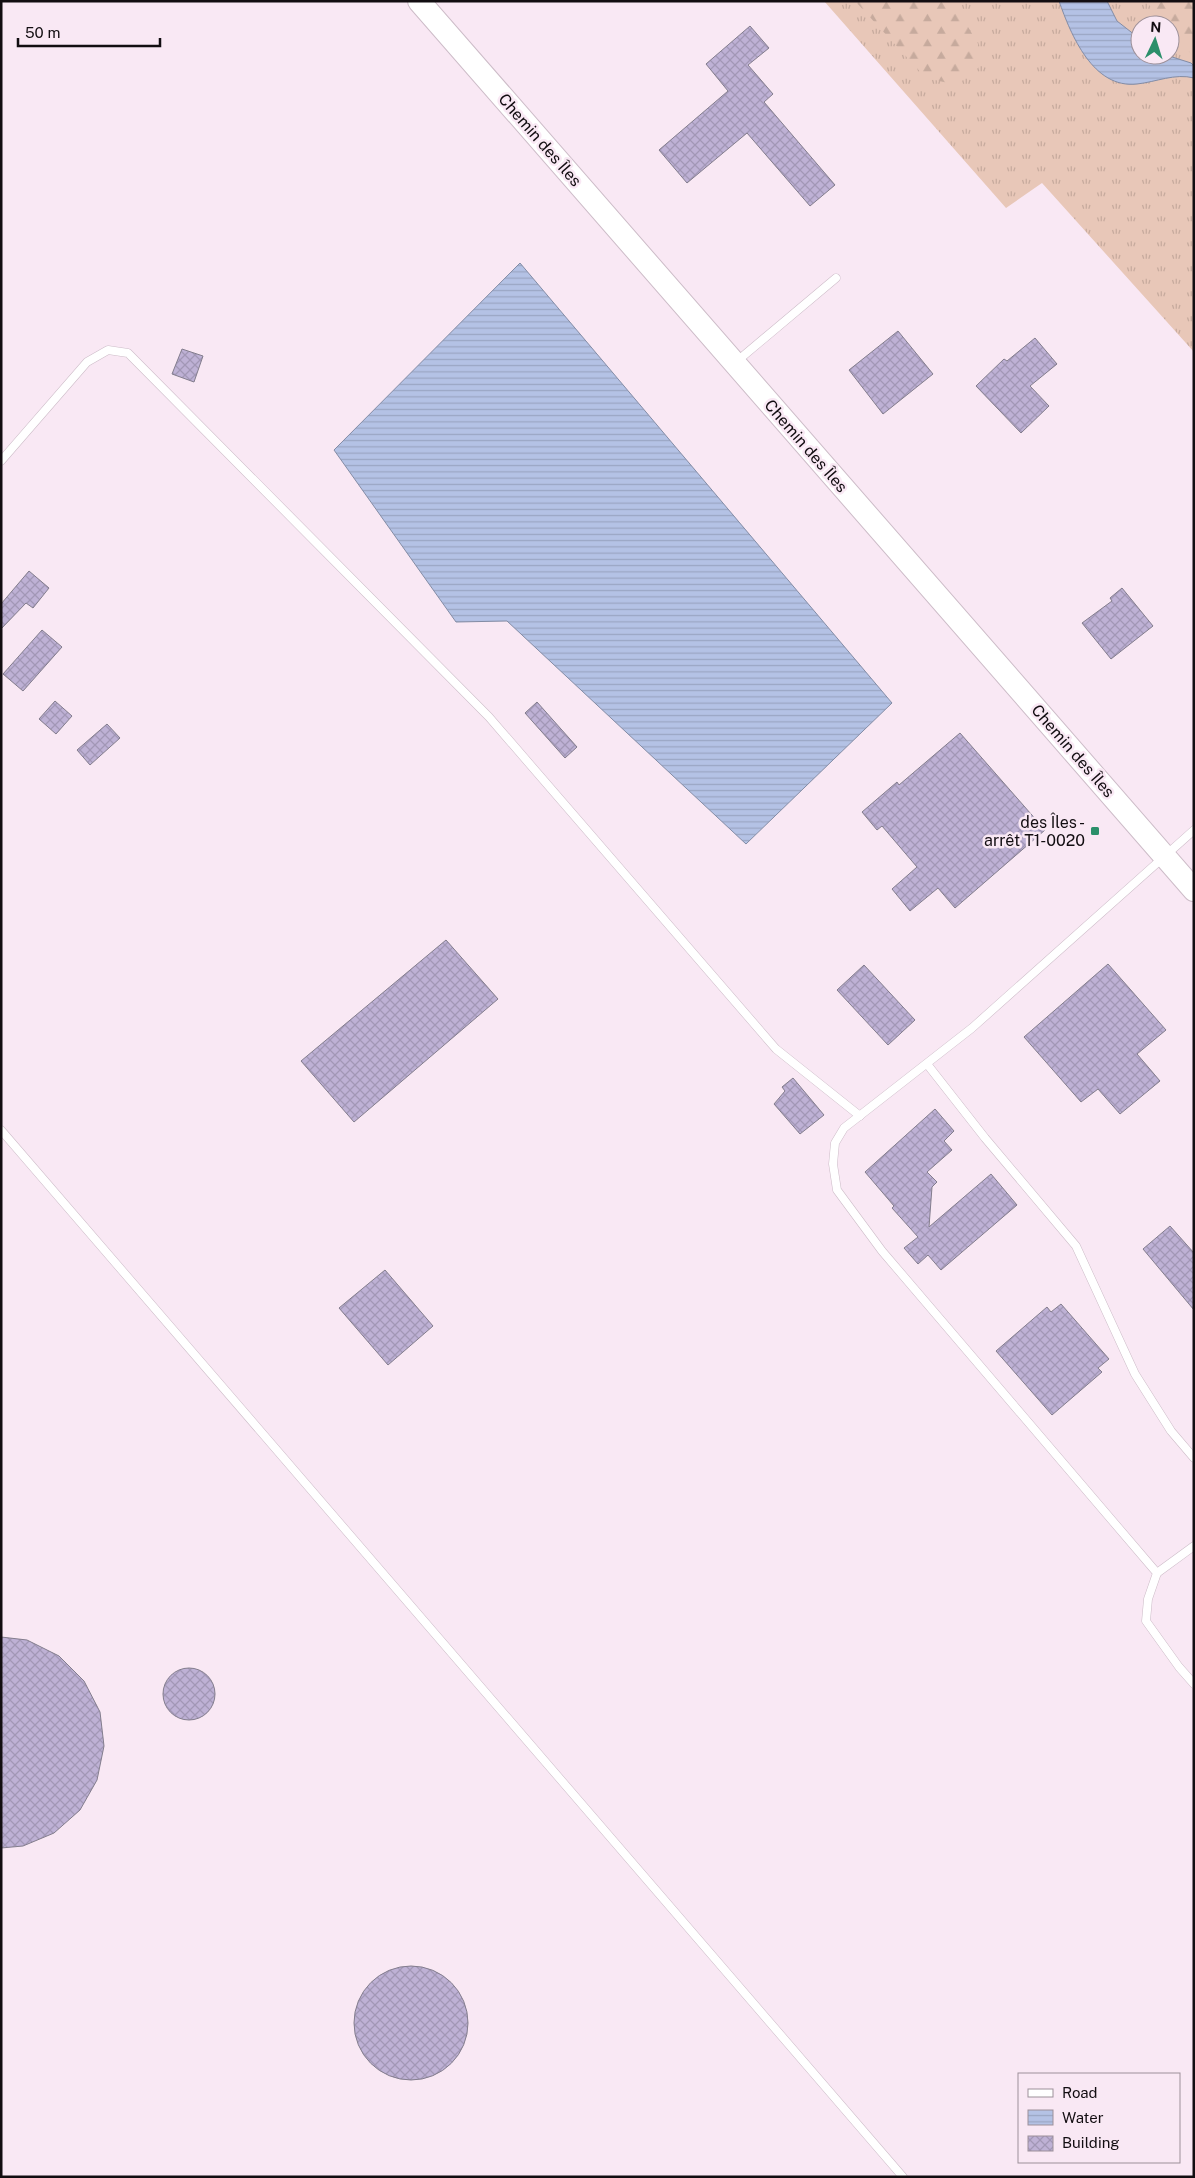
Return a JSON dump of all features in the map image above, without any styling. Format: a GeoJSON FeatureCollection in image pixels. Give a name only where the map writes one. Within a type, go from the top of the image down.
{"type":"FeatureCollection","features":[{"type":"Feature","properties":{"kind":"main road","name":"Chemin des Îles"},"geometry":{"type":"LineString","coordinates":[[419,1],[1194,890]]}},
{"type":"Feature","properties":{"kind":"lane"},"geometry":{"type":"LineString","coordinates":[[734,363],[836,278]]}},
{"type":"Feature","properties":{"kind":"lane"},"geometry":{"type":"LineString","coordinates":[[1,460],[87,362],[108,350],[128,353],[489,717],[776,1049],[860,1116]]}},
{"type":"Feature","properties":{"kind":"lane"},"geometry":{"type":"LineString","coordinates":[[1157,1573],[882,1252],[837,1190],[833,1164],[835,1143],[844,1128],[972,1028],[1194,830]]}},
{"type":"Feature","properties":{"kind":"lane"},"geometry":{"type":"LineString","coordinates":[[927,1064],[985,1138],[1076,1246],[1135,1374],[1171,1431],[1194,1458]]}},
{"type":"Feature","properties":{"kind":"lane"},"geometry":{"type":"LineString","coordinates":[[1,1130],[903,2177]]}},
{"type":"Feature","properties":{"kind":"lane"},"geometry":{"type":"LineString","coordinates":[[1194,1546],[1157,1573],[1148,1599],[1146,1621],[1179,1667],[1194,1684]]}},
{"type":"Feature","properties":{"kind":"green space"},"geometry":{"type":"Polygon","coordinates":[[[824,1],[1194,1],[1194,352],[1042,183],[1006,208],[824,1]]]}},
{"type":"Feature","properties":{"kind":"green space"},"geometry":{"type":"Polygon","coordinates":[[[855,1],[953,1],[978,44],[978,68],[957,85],[926,78],[855,1]]]}},
{"type":"Feature","properties":{"kind":"green space"},"geometry":{"type":"Polygon","coordinates":[[[1146,1],[1194,1],[1194,57],[1180,42],[1180,15],[1157,15],[1146,1]]]}},
{"type":"Feature","properties":{"kind":"water"},"geometry":{"type":"Polygon","coordinates":[[[1059,1],[1107,1],[1117,21],[1130,31],[1130,65],[1180,65],[1180,59],[1194,66],[1194,78],[1173,77],[1137,84],[1122,83],[1108,78],[1096,69],[1086,57],[1070,29],[1059,1]]]}},
{"type":"Feature","properties":{"kind":"water"},"geometry":{"type":"Polygon","coordinates":[[[520,263],[892,703],[746,844],[507,621],[456,622],[334,450],[520,263]]]}},
{"type":"Feature","properties":{"kind":"building"},"geometry":{"type":"Polygon","coordinates":[[[750,26],[769,48],[748,65],[773,94],[764,102],[835,185],[810,206],[747,133],[687,183],[659,150],[728,91],[706,64],[750,26]]]}},
{"type":"Feature","properties":{"kind":"building"},"geometry":{"type":"Polygon","coordinates":[[[898,331],[933,374],[883,414],[849,370],[898,331]]]}},
{"type":"Feature","properties":{"kind":"building"},"geometry":{"type":"Polygon","coordinates":[[[1035,338],[1057,364],[1030,386],[1049,406],[1021,433],[976,386],[1004,359],[1007,361],[1035,338]]]}},
{"type":"Feature","properties":{"kind":"building"},"geometry":{"type":"Polygon","coordinates":[[[182,349],[203,356],[194,382],[172,374],[182,349]]]}},
{"type":"Feature","properties":{"kind":"building"},"geometry":{"type":"Polygon","coordinates":[[[29,571],[49,588],[33,608],[26,603],[1,629],[1,604],[29,571]]]}},
{"type":"Feature","properties":{"kind":"building"},"geometry":{"type":"Polygon","coordinates":[[[1122,588],[1153,626],[1111,659],[1082,623],[1112,601],[1110,598],[1122,588]]]}},
{"type":"Feature","properties":{"kind":"building"},"geometry":{"type":"Polygon","coordinates":[[[42,630],[62,647],[23,691],[3,674],[42,630]]]}},
{"type":"Feature","properties":{"kind":"building"},"geometry":{"type":"Polygon","coordinates":[[[55,701],[72,716],[56,734],[39,719],[55,701]]]}},
{"type":"Feature","properties":{"kind":"building"},"geometry":{"type":"Polygon","coordinates":[[[537,702],[577,747],[565,758],[525,713],[537,702]]]}},
{"type":"Feature","properties":{"kind":"building"},"geometry":{"type":"Polygon","coordinates":[[[107,724],[120,738],[90,765],[77,750],[107,724]]]}},
{"type":"Feature","properties":{"kind":"building"},"geometry":{"type":"Polygon","coordinates":[[[960,733],[1045,830],[955,908],[938,888],[910,911],[892,889],[917,867],[882,826],[877,830],[862,812],[897,782],[899,785],[960,733]]]}},
{"type":"Feature","properties":{"kind":"building"},"geometry":{"type":"Polygon","coordinates":[[[446,940],[498,999],[354,1122],[301,1061],[446,940]]]}},
{"type":"Feature","properties":{"kind":"building"},"geometry":{"type":"Polygon","coordinates":[[[1108,964],[1166,1030],[1137,1054],[1160,1081],[1120,1114],[1098,1089],[1081,1102],[1024,1037],[1108,964]]]}},
{"type":"Feature","properties":{"kind":"building"},"geometry":{"type":"Polygon","coordinates":[[[864,965],[915,1020],[888,1045],[837,990],[864,965]]]}},
{"type":"Feature","properties":{"kind":"building"},"geometry":{"type":"Polygon","coordinates":[[[793,1078],[824,1115],[800,1134],[774,1104],[785,1091],[782,1087],[793,1078]]]}},
{"type":"Feature","properties":{"kind":"building"},"geometry":{"type":"Polygon","coordinates":[[[935,1109],[954,1131],[944,1141],[952,1150],[927,1172],[937,1182],[932,1187],[929,1227],[991,1174],[1017,1205],[941,1270],[928,1255],[918,1264],[904,1248],[918,1237],[892,1208],[894,1206],[865,1172],[935,1109]]]}},
{"type":"Feature","properties":{"kind":"building"},"geometry":{"type":"Polygon","coordinates":[[[1170,1226],[1194,1253],[1194,1310],[1143,1249],[1170,1226]]]}},
{"type":"Feature","properties":{"kind":"building"},"geometry":{"type":"Polygon","coordinates":[[[385,1270],[433,1326],[388,1365],[339,1308],[385,1270]]]}},
{"type":"Feature","properties":{"kind":"building"},"geometry":{"type":"Polygon","coordinates":[[[1061,1304],[1109,1359],[1098,1368],[1102,1372],[1052,1415],[996,1351],[1047,1307],[1051,1312],[1061,1304]]]}},
{"type":"Feature","properties":{"kind":"building"},"geometry":{"type":"Polygon","coordinates":[[[1,1637],[27,1640],[59,1656],[84,1681],[100,1712],[104,1746],[97,1780],[80,1810],[54,1833],[23,1846],[1,1848],[1,1637]]]}},
{"type":"Feature","properties":{"kind":"building"},"geometry":{"type":"Polygon","coordinates":[[[184,1668],[194,1668],[208,1675],[215,1689],[215,1699],[208,1713],[194,1720],[184,1720],[174,1716],[167,1709],[163,1699],[163,1689],[167,1679],[174,1672],[184,1668]]]}},
{"type":"Feature","properties":{"kind":"building"},"geometry":{"type":"Polygon","coordinates":[[[411,1966],[433,1970],[452,1982],[464,2001],[468,2023],[464,2045],[452,2064],[433,2076],[411,2080],[389,2076],[370,2064],[358,2045],[354,2023],[358,2001],[370,1982],[389,1970],[411,1966]]]}},
{"type":"Feature","properties":{"kind":"place","name":"des Îles - arrêt T1-0020"},"geometry":{"type":"Point","coordinates":[1095,831]}}]}
